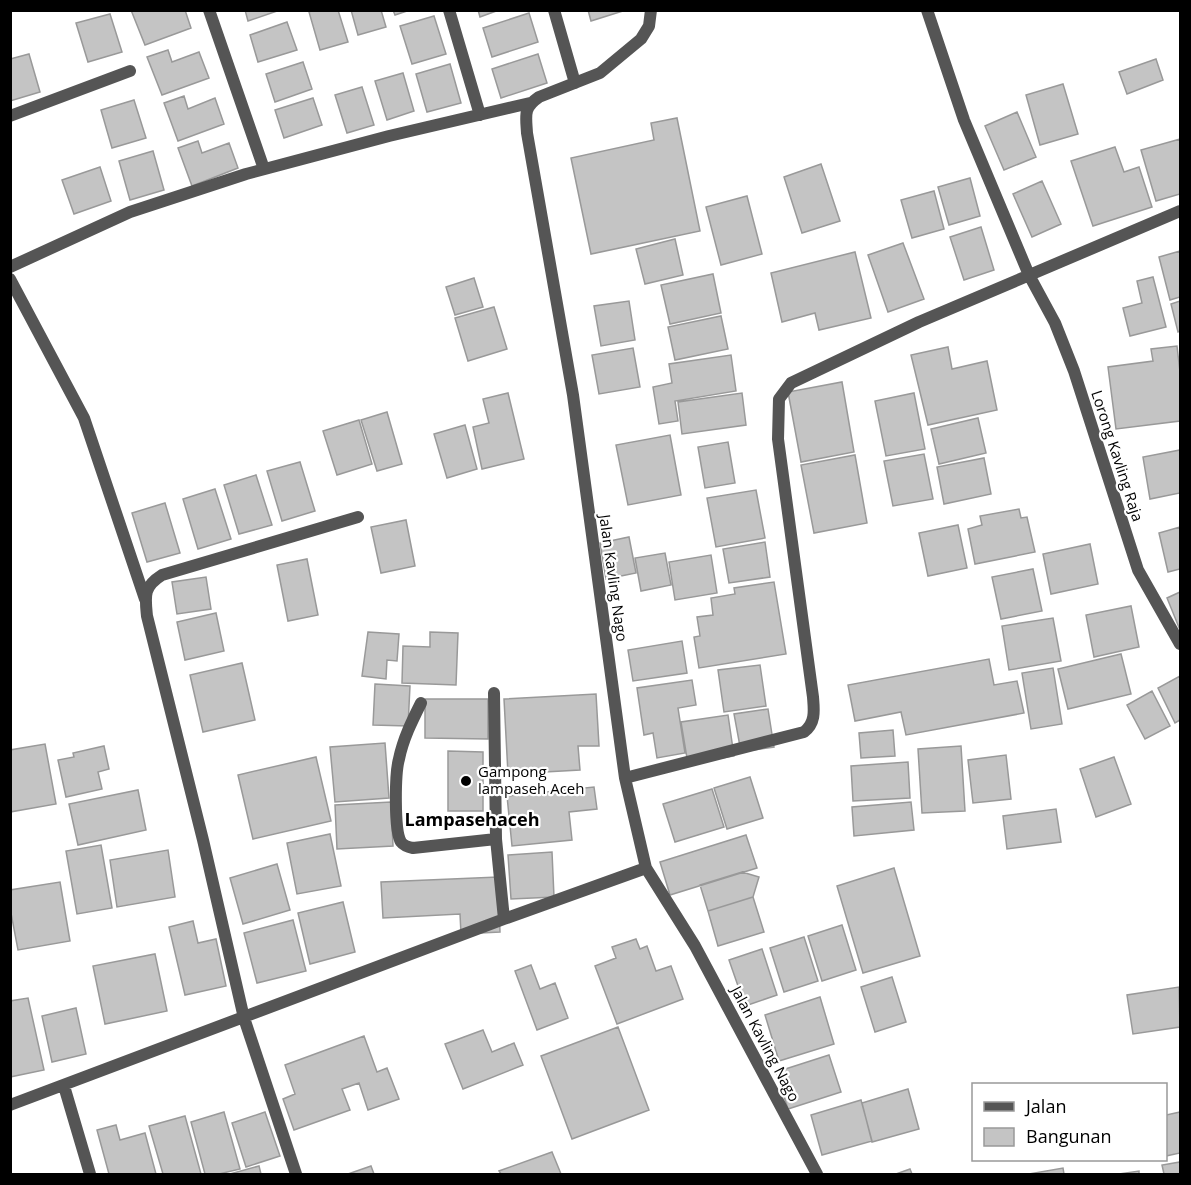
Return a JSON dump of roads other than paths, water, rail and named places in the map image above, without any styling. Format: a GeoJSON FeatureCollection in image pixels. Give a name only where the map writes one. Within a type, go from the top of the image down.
{"type":"FeatureCollection","features":[{"type":"Feature","properties":{"kind":"street"},"geometry":{"type":"LineString","coordinates":[[209,10],[264,170]]}},
{"type":"Feature","properties":{"kind":"street"},"geometry":{"type":"LineString","coordinates":[[449,10],[480,115]]}},
{"type":"Feature","properties":{"kind":"street"},"geometry":{"type":"LineString","coordinates":[[554,10],[575,83]]}},
{"type":"Feature","properties":{"kind":"street"},"geometry":{"type":"LineString","coordinates":[[10,267],[130,212],[264,170],[389,136],[530,103],[539,97],[600,73],[641,39],[649,26],[651,10]]}},
{"type":"Feature","properties":{"kind":"street","name":"Lorong Kavling Raja"},"geometry":{"type":"LineString","coordinates":[[927,10],[964,120],[1029,275],[1054,323],[1074,371],[1138,570],[1180,644]]}},
{"type":"Feature","properties":{"kind":"street"},"geometry":{"type":"LineString","coordinates":[[10,116],[130,71]]}},
{"type":"Feature","properties":{"kind":"street","name":"Jalan Kavling Nago"},"geometry":{"type":"LineString","coordinates":[[530,103],[526,111],[527,133],[573,395],[625,778],[646,868],[696,946],[817,1174]]}},
{"type":"Feature","properties":{"kind":"street"},"geometry":{"type":"LineString","coordinates":[[625,778],[804,732],[810,727],[814,717],[813,697],[778,439],[779,399],[791,383],[919,322],[1180,211]]}},
{"type":"Feature","properties":{"kind":"street"},"geometry":{"type":"LineString","coordinates":[[10,279],[84,418],[145,599],[147,616],[203,840],[244,1018],[296,1174]]}},
{"type":"Feature","properties":{"kind":"street"},"geometry":{"type":"LineString","coordinates":[[145,599],[152,581],[162,575],[358,517]]}},
{"type":"Feature","properties":{"kind":"street"},"geometry":{"type":"LineString","coordinates":[[494,693],[496,839],[504,919]]}},
{"type":"Feature","properties":{"kind":"street"},"geometry":{"type":"LineString","coordinates":[[421,703],[404,741],[398,762],[396,786],[398,835],[401,843],[412,848],[496,839]]}},
{"type":"Feature","properties":{"kind":"street"},"geometry":{"type":"LineString","coordinates":[[10,1105],[646,868]]}},
{"type":"Feature","properties":{"kind":"street"},"geometry":{"type":"LineString","coordinates":[[64,1086],[90,1174]]}},
{"type":"Feature","properties":{"kind":"place","name":"Gampong lampaseh Aceh"},"geometry":{"type":"Point","coordinates":[466,781]}},
{"type":"Feature","properties":{"kind":"district","name":"Lampasehaceh"},"geometry":{"type":"Point","coordinates":[472,820]}}]}
